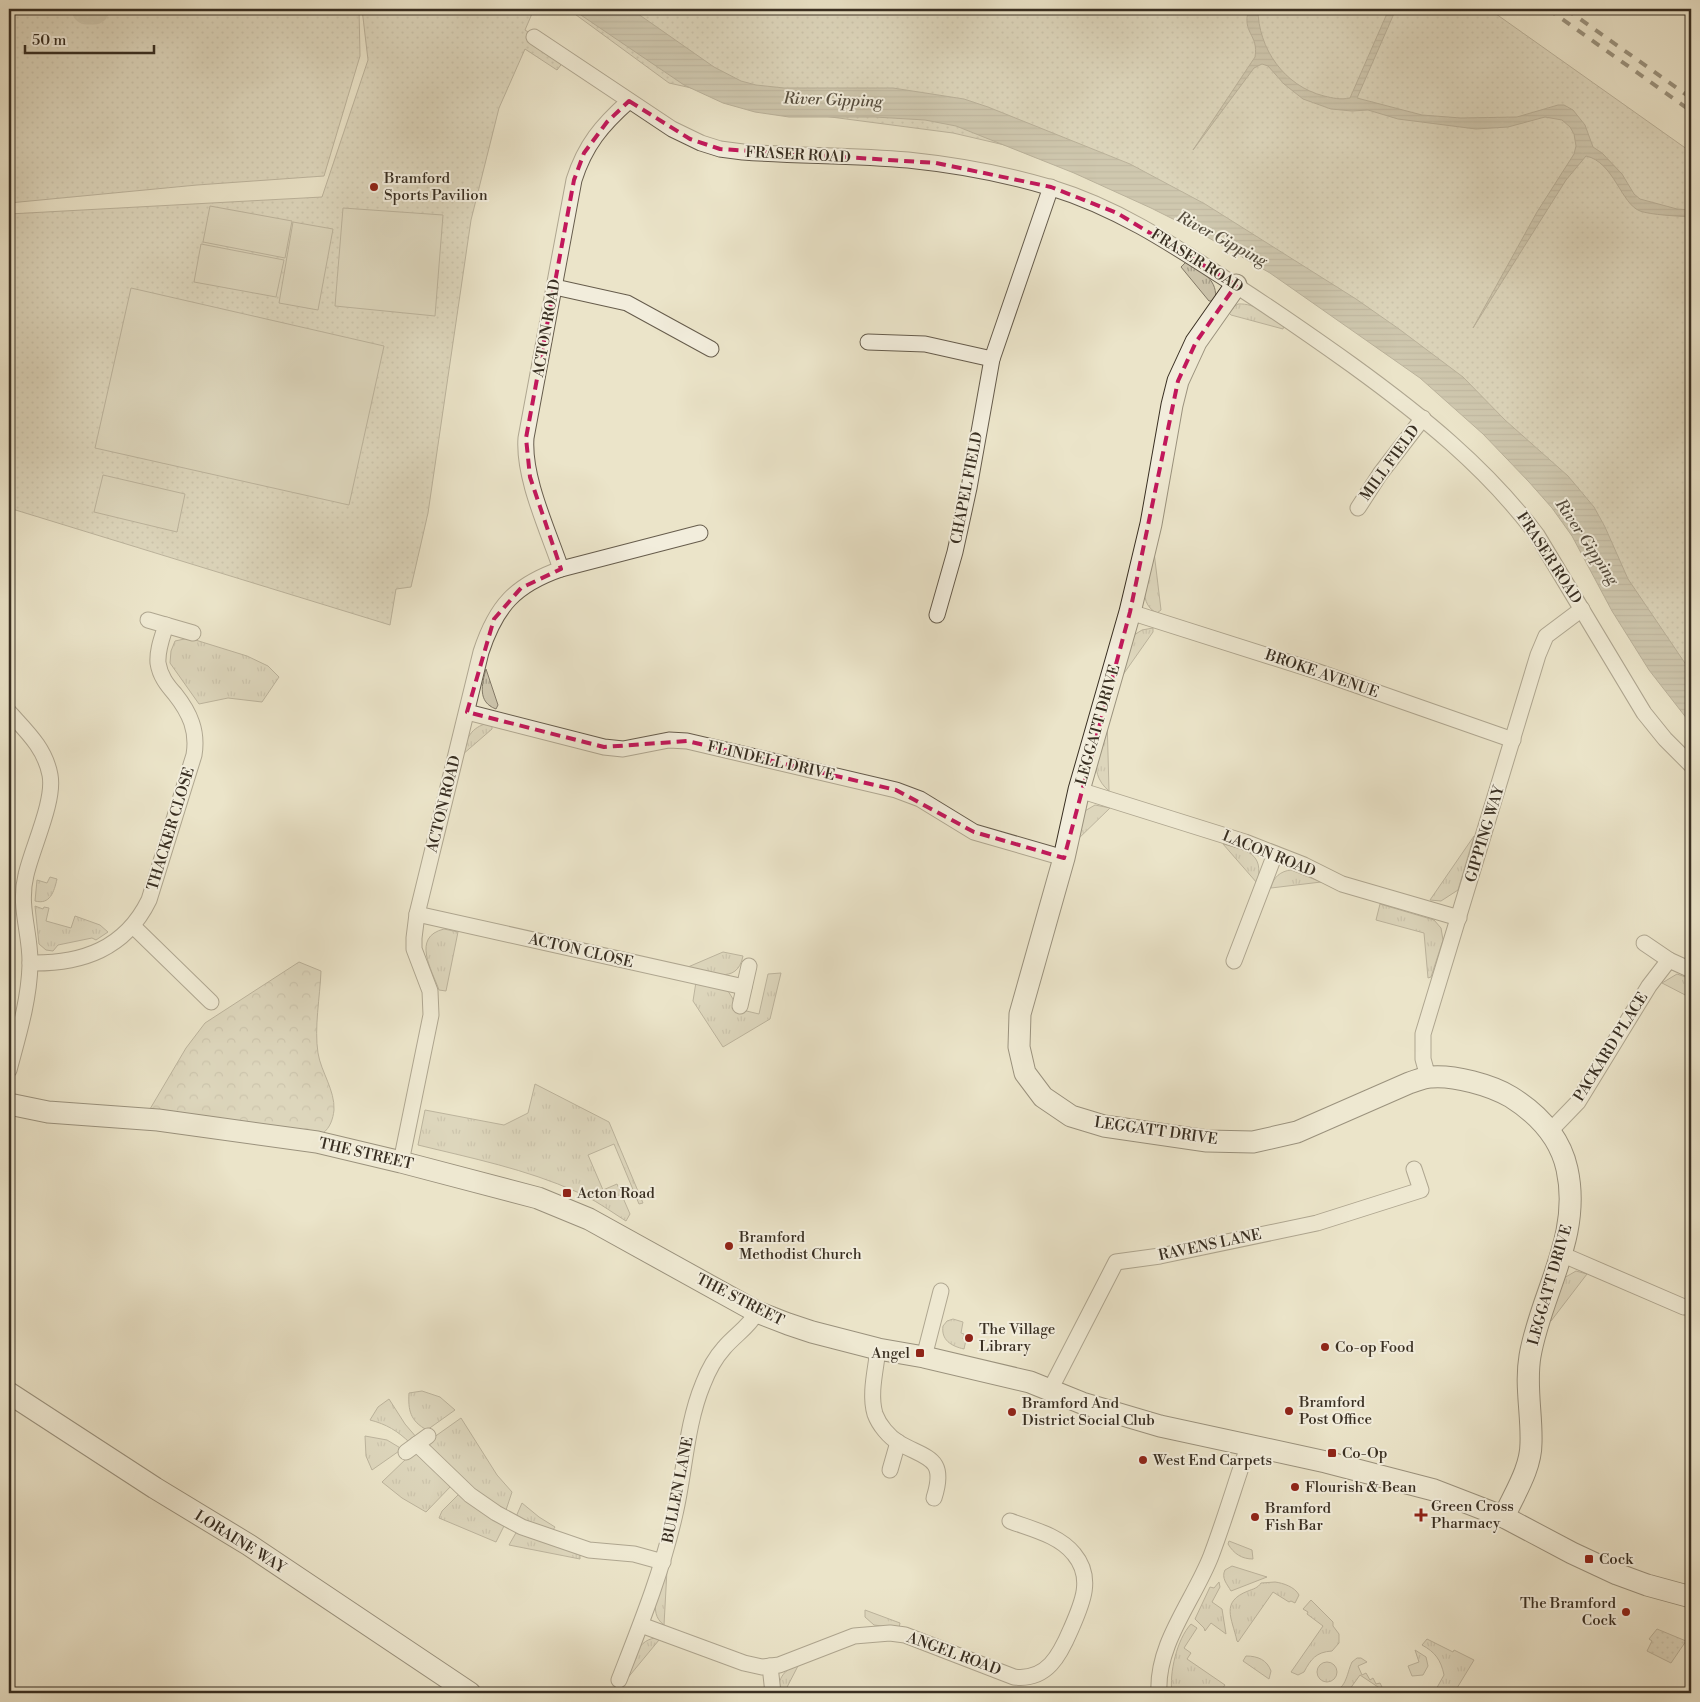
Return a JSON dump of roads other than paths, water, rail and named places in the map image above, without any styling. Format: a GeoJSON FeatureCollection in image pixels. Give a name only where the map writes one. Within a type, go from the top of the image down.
{"type":"FeatureCollection","features":[{"type":"Feature","properties":{"kind":"main road","name":"LEGGATT DRIVE"},"geometry":{"type":"LineString","coordinates":[[1236,285],[1196,342],[1178,382],[1172,405],[1151,524],[1130,612],[1079,790],[1064,858],[1020,1014],[1018,1047],[1025,1073],[1043,1097],[1071,1116],[1104,1126],[1207,1141],[1253,1142],[1297,1132],[1409,1083],[1428,1077],[1444,1077],[1488,1087],[1506,1094],[1534,1114],[1550,1131],[1561,1148],[1566,1163],[1572,1196],[1568,1232],[1529,1359],[1528,1386],[1531,1444],[1529,1460],[1504,1517]]}},
{"type":"Feature","properties":{"kind":"main road","name":"THE STREET"},"geometry":{"type":"LineString","coordinates":[[9,1104],[48,1112],[158,1120],[317,1142],[511,1190],[589,1219],[757,1312],[812,1332],[878,1349],[924,1357],[1030,1382],[1082,1403],[1160,1426],[1249,1444],[1434,1490],[1504,1517],[1572,1553],[1617,1574],[1647,1586],[1691,1597]]}},
{"type":"Feature","properties":{"kind":"main road","name":"LORAINE WAY"},"geometry":{"type":"LineString","coordinates":[[9,1392],[155,1488],[249,1545],[470,1693]]}},
{"type":"Feature","properties":{"kind":"street","name":"FRASER ROAD"},"geometry":{"type":"LineString","coordinates":[[534,37],[672,129],[690,139],[720,149],[750,153],[907,160],[997,174],[1092,201],[1160,237],[1283,316],[1422,418],[1489,478],[1521,513],[1549,554],[1644,713],[1665,739],[1691,765]]}},
{"type":"Feature","properties":{"kind":"street","name":"ACTON ROAD"},"geometry":{"type":"LineString","coordinates":[[561,569],[530,478],[525,452],[526,438],[574,180],[591,140],[629,101]]}},
{"type":"Feature","properties":{"kind":"street","name":"CHAPEL FIELD"},"geometry":{"type":"LineString","coordinates":[[937,615],[955,552],[969,488],[992,359],[1051,188]]}},
{"type":"Feature","properties":{"kind":"street"},"geometry":{"type":"LineString","coordinates":[[555,287],[627,303],[711,349]]}},
{"type":"Feature","properties":{"kind":"street"},"geometry":{"type":"LineString","coordinates":[[868,342],[925,344],[992,359]]}},
{"type":"Feature","properties":{"kind":"street","name":"MILL FIELD"},"geometry":{"type":"LineString","coordinates":[[1358,508],[1380,474],[1422,418]]}},
{"type":"Feature","properties":{"kind":"street","name":"ACTON ROAD"},"geometry":{"type":"LineString","coordinates":[[401,1162],[432,1003],[430,991],[414,949],[417,914],[481,652],[494,619],[511,597],[533,580],[561,569],[700,534]]}},
{"type":"Feature","properties":{"kind":"street","name":"GIPPING WAY"},"geometry":{"type":"LineString","coordinates":[[1428,1077],[1423,1059],[1423,1034],[1538,655],[1546,636],[1582,608]]}},
{"type":"Feature","properties":{"kind":"street","name":"BROKE AVENUE"},"geometry":{"type":"LineString","coordinates":[[1130,612],[1316,671],[1513,740]]}},
{"type":"Feature","properties":{"kind":"street"},"geometry":{"type":"LineString","coordinates":[[148,620],[193,633]]}},
{"type":"Feature","properties":{"kind":"street","name":"THACKER CLOSE"},"geometry":{"type":"LineString","coordinates":[[30,963],[66,962],[91,955],[120,938],[133,926],[143,914],[149,900],[196,745],[190,717],[163,678],[159,667],[159,648],[166,625]]}},
{"type":"Feature","properties":{"kind":"street"},"geometry":{"type":"LineString","coordinates":[[9,712],[43,752],[51,782],[43,820],[15,902],[30,963],[28,989],[9,1070]]}},
{"type":"Feature","properties":{"kind":"street","name":"FLINDELL DRIVE"},"geometry":{"type":"LineString","coordinates":[[467,712],[604,747],[623,749],[669,740],[686,741],[896,790],[920,799],[965,828],[983,836],[1064,858]]}},
{"type":"Feature","properties":{"kind":"street","name":"LACON ROAD"},"geometry":{"type":"LineString","coordinates":[[1079,790],[1245,842],[1304,865],[1342,884],[1459,918]]}},
{"type":"Feature","properties":{"kind":"street"},"geometry":{"type":"LineString","coordinates":[[1234,961],[1275,854]]}},
{"type":"Feature","properties":{"kind":"street","name":"ACTON CLOSE"},"geometry":{"type":"LineString","coordinates":[[417,914],[744,987]]}},
{"type":"Feature","properties":{"kind":"street"},"geometry":{"type":"LineString","coordinates":[[133,926],[211,1002]]}},
{"type":"Feature","properties":{"kind":"street"},"geometry":{"type":"LineString","coordinates":[[1644,943],[1669,960],[1691,970]]}},
{"type":"Feature","properties":{"kind":"street","name":"PACKARD PLACE"},"geometry":{"type":"LineString","coordinates":[[1550,1131],[1578,1102],[1649,986],[1669,960]]}},
{"type":"Feature","properties":{"kind":"street"},"geometry":{"type":"LineString","coordinates":[[740,1006],[749,966]]}},
{"type":"Feature","properties":{"kind":"street","name":"RAVENS LANE"},"geometry":{"type":"LineString","coordinates":[[1050,1390],[1116,1262],[1160,1256],[1317,1224],[1421,1190],[1414,1169]]}},
{"type":"Feature","properties":{"kind":"street"},"geometry":{"type":"LineString","coordinates":[[1561,1254],[1684,1307]]}},
{"type":"Feature","properties":{"kind":"street"},"geometry":{"type":"LineString","coordinates":[[924,1357],[941,1291]]}},
{"type":"Feature","properties":{"kind":"street","name":"BULLEN LANE"},"geometry":{"type":"LineString","coordinates":[[619,1680],[641,1625],[662,1562],[675,1514],[692,1422],[703,1383],[723,1348],[749,1325],[757,1312]]}},
{"type":"Feature","properties":{"kind":"street"},"geometry":{"type":"LineString","coordinates":[[878,1349],[873,1405],[878,1420],[886,1432],[898,1442],[923,1453],[934,1462],[938,1480],[934,1498]]}},
{"type":"Feature","properties":{"kind":"street"},"geometry":{"type":"LineString","coordinates":[[890,1470],[898,1442]]}},
{"type":"Feature","properties":{"kind":"street"},"geometry":{"type":"LineString","coordinates":[[417,1444],[470,1495],[496,1513],[522,1527],[589,1550],[634,1554],[662,1562]]}},
{"type":"Feature","properties":{"kind":"street"},"geometry":{"type":"LineString","coordinates":[[1159,1693],[1160,1671],[1166,1650],[1211,1557],[1249,1444]]}},
{"type":"Feature","properties":{"kind":"street","name":"ANGEL ROAD"},"geometry":{"type":"LineString","coordinates":[[641,1625],[744,1663],[770,1666],[779,1665],[854,1636],[890,1634],[913,1637],[1014,1677],[1023,1678],[1039,1673],[1047,1668],[1061,1652],[1082,1605],[1084,1573],[1076,1555],[1062,1542],[1010,1521]]}},
{"type":"Feature","properties":{"kind":"street"},"geometry":{"type":"LineString","coordinates":[[770,1666],[773,1693]]}},
{"type":"Feature","properties":{"kind":"water"},"geometry":{"type":"Polygon","coordinates":[[[572,9],[631,9],[714,67],[741,81],[756,85],[784,88],[893,88],[964,99],[988,107],[1130,164],[1205,204],[1356,299],[1463,377],[1505,420],[1568,476],[1594,507],[1628,579],[1691,672],[1691,724],[1649,670],[1612,611],[1572,536],[1552,508],[1529,482],[1483,434],[1420,378],[1270,273],[1195,230],[1151,208],[1074,173],[956,126],[925,120],[875,117],[789,117],[755,112],[723,103],[684,85],[572,9]]]}},
{"type":"Feature","properties":{"kind":"water"},"geometry":{"type":"Polygon","coordinates":[[[1249,9],[1258,9],[1259,24],[1268,51],[1286,74],[1297,84],[1310,91],[1324,96],[1343,99],[1350,98],[1389,9],[1396,9],[1357,98],[1422,115],[1461,118],[1517,117],[1564,105],[1573,110],[1585,125],[1593,147],[1602,153],[1622,174],[1634,194],[1640,199],[1677,209],[1691,210],[1691,217],[1645,212],[1633,207],[1604,166],[1586,156],[1566,180],[1473,328],[1537,212],[1574,154],[1576,146],[1574,134],[1570,127],[1562,120],[1545,117],[1508,127],[1476,129],[1398,119],[1368,110],[1331,109],[1303,99],[1284,84],[1268,66],[1262,64],[1254,68],[1193,150],[1255,57],[1255,43],[1247,23],[1249,9]]]}},
{"type":"Feature","properties":{"kind":"waterway","name":"River Gipping"},"geometry":{"type":"LineString","coordinates":[[87,9],[94,9]]}},
{"type":"Feature","properties":{"kind":"railway"},"geometry":{"type":"LineString","coordinates":[[1548,9],[1691,111]]}},
{"type":"Feature","properties":{"kind":"railway"},"geometry":{"type":"LineString","coordinates":[[1566,9],[1691,98]]}},
{"type":"Feature","properties":{"kind":"place","name":"Bramford Sports Pavilion"},"geometry":{"type":"Point","coordinates":[374,187]}},
{"type":"Feature","properties":{"kind":"place","name":"Acton Road"},"geometry":{"type":"Point","coordinates":[567,1193]}},
{"type":"Feature","properties":{"kind":"place","name":"Bramford Methodist Church"},"geometry":{"type":"Point","coordinates":[729,1246]}},
{"type":"Feature","properties":{"kind":"place","name":"The Village Library"},"geometry":{"type":"Point","coordinates":[969,1338]}},
{"type":"Feature","properties":{"kind":"place","name":"Co-op Food"},"geometry":{"type":"Point","coordinates":[1325,1347]}},
{"type":"Feature","properties":{"kind":"place","name":"Angel"},"geometry":{"type":"Point","coordinates":[920,1353]}},
{"type":"Feature","properties":{"kind":"place","name":"Bramford Post Office"},"geometry":{"type":"Point","coordinates":[1289,1411]}},
{"type":"Feature","properties":{"kind":"place","name":"Bramford And District Social Club"},"geometry":{"type":"Point","coordinates":[1012,1412]}},
{"type":"Feature","properties":{"kind":"place","name":"Co-Op"},"geometry":{"type":"Point","coordinates":[1332,1453]}},
{"type":"Feature","properties":{"kind":"place","name":"West End Carpets"},"geometry":{"type":"Point","coordinates":[1143,1460]}},
{"type":"Feature","properties":{"kind":"place","name":"Flourish & Bean"},"geometry":{"type":"Point","coordinates":[1295,1487]}},
{"type":"Feature","properties":{"kind":"place","name":"Green Cross Pharmacy"},"geometry":{"type":"Point","coordinates":[1421,1515]}},
{"type":"Feature","properties":{"kind":"place","name":"Bramford Fish Bar"},"geometry":{"type":"Point","coordinates":[1255,1517]}},
{"type":"Feature","properties":{"kind":"place","name":"Cock"},"geometry":{"type":"Point","coordinates":[1589,1559]}},
{"type":"Feature","properties":{"kind":"place","name":"The Bramford Cock"},"geometry":{"type":"Point","coordinates":[1626,1612]}}]}
